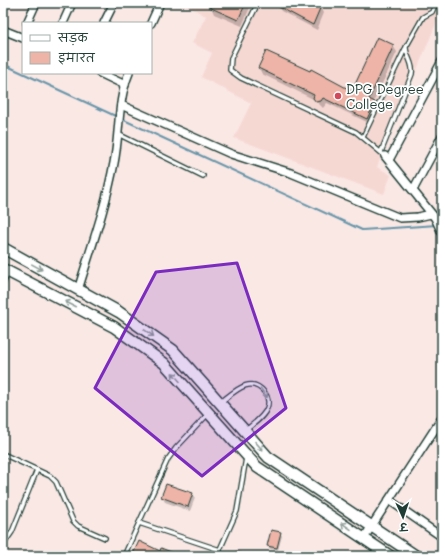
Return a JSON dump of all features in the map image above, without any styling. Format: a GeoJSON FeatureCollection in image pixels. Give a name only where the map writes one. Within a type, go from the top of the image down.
{"type":"FeatureCollection","features":[{"type":"Feature","properties":{"kind":"main road"},"geometry":{"type":"LineString","coordinates":[[3,248],[118,312],[173,350],[268,457],[416,556]]}},
{"type":"Feature","properties":{"kind":"main road"},"geometry":{"type":"LineString","coordinates":[[6,271],[114,327],[164,363],[257,467],[364,538],[378,552],[390,556]]}},
{"type":"Feature","properties":{"kind":"main road"},"geometry":{"type":"LineString","coordinates":[[194,397],[205,386]]}},
{"type":"Feature","properties":{"kind":"street"},"geometry":{"type":"LineString","coordinates":[[26,22],[36,3]]}},
{"type":"Feature","properties":{"kind":"street"},"geometry":{"type":"LineString","coordinates":[[63,22],[72,3]]}},
{"type":"Feature","properties":{"kind":"street"},"geometry":{"type":"LineString","coordinates":[[104,22],[114,3]]}},
{"type":"Feature","properties":{"kind":"street"},"geometry":{"type":"LineString","coordinates":[[151,22],[160,3]]}},
{"type":"Feature","properties":{"kind":"street"},"geometry":{"type":"LineString","coordinates":[[3,30],[22,35]]}},
{"type":"Feature","properties":{"kind":"street"},"geometry":{"type":"LineString","coordinates":[[442,60],[439,74],[385,156],[434,216],[442,233]]}},
{"type":"Feature","properties":{"kind":"street"},"geometry":{"type":"LineString","coordinates":[[102,74],[126,85]]}},
{"type":"Feature","properties":{"kind":"street"},"geometry":{"type":"LineString","coordinates":[[78,290],[108,190],[120,125],[121,105],[128,74]]}},
{"type":"Feature","properties":{"kind":"street"},"geometry":{"type":"LineString","coordinates":[[121,105],[231,154],[291,173],[400,218],[434,216]]}},
{"type":"Feature","properties":{"kind":"street"},"geometry":{"type":"LineString","coordinates":[[413,190],[442,136]]}},
{"type":"Feature","properties":{"kind":"street"},"geometry":{"type":"LineString","coordinates":[[364,538],[442,418]]}},
{"type":"Feature","properties":{"kind":"street"},"geometry":{"type":"LineString","coordinates":[[389,500],[442,537]]}},
{"type":"Feature","properties":{"kind":"lane"},"geometry":{"type":"LineString","coordinates":[[258,3],[231,58],[230,70],[241,78],[356,132],[385,156],[412,74],[413,65],[406,53],[406,47]]}},
{"type":"Feature","properties":{"kind":"lane"},"geometry":{"type":"LineString","coordinates":[[363,137],[406,47],[423,17],[432,12],[436,3]]}},
{"type":"Feature","properties":{"kind":"lane"},"geometry":{"type":"LineString","coordinates":[[118,134],[203,176]]}},
{"type":"Feature","properties":{"kind":"lane"},"geometry":{"type":"LineString","coordinates":[[3,284],[6,271]]}},
{"type":"Feature","properties":{"kind":"lane"},"geometry":{"type":"LineString","coordinates":[[220,403],[239,388],[246,385],[255,384],[260,387],[266,394],[268,406],[264,413],[245,431]]}},
{"type":"Feature","properties":{"kind":"lane"},"geometry":{"type":"LineString","coordinates":[[124,556],[168,459],[176,448],[209,413]]}},
{"type":"Feature","properties":{"kind":"lane"},"geometry":{"type":"LineString","coordinates":[[3,454],[50,476],[56,482],[72,521],[78,526],[105,538]]}},
{"type":"Feature","properties":{"kind":"lane"},"geometry":{"type":"LineString","coordinates":[[217,556],[237,511],[247,455]]}},
{"type":"Feature","properties":{"kind":"lane"},"geometry":{"type":"LineString","coordinates":[[3,545],[8,538],[28,496],[37,470]]}},
{"type":"Feature","properties":{"kind":"lane"},"geometry":{"type":"LineString","coordinates":[[139,523],[220,550]]}},
{"type":"Feature","properties":{"kind":"lane"},"geometry":{"type":"LineString","coordinates":[[3,536],[8,538]]}},
{"type":"Feature","properties":{"kind":"highlighted area"},"geometry":{"type":"Polygon","coordinates":[[[237,263],[286,408],[202,476],[95,388],[156,272],[237,263]]]}},
{"type":"Feature","properties":{"kind":"shaded area","name":"DPG Degree College"},"geometry":{"type":"Polygon","coordinates":[[[187,3],[442,3],[442,9],[377,167],[391,175],[384,194],[234,138],[251,103],[201,77],[212,53],[192,43],[206,16],[186,5],[187,3]]]}},
{"type":"Feature","properties":{"kind":"building"},"geometry":{"type":"Polygon","coordinates":[[[211,3],[246,3],[238,20],[209,7],[211,3]]]}},
{"type":"Feature","properties":{"kind":"building"},"geometry":{"type":"Polygon","coordinates":[[[272,3],[315,3],[321,6],[313,25],[272,3]]]}},
{"type":"Feature","properties":{"kind":"building"},"geometry":{"type":"Polygon","coordinates":[[[377,37],[394,45],[369,99],[375,102],[367,119],[323,98],[321,101],[316,102],[313,98],[314,95],[258,68],[266,51],[310,71],[311,69],[352,91],[377,37]]]}},
{"type":"Feature","properties":{"kind":"building"},"geometry":{"type":"Polygon","coordinates":[[[166,484],[193,493],[188,507],[161,497],[166,484]]]}},
{"type":"Feature","properties":{"kind":"building"},"geometry":{"type":"Polygon","coordinates":[[[271,530],[281,532],[277,548],[267,546],[271,530]]]}},
{"type":"Feature","properties":{"kind":"building"},"geometry":{"type":"Polygon","coordinates":[[[139,541],[160,551],[161,548],[181,556],[132,556],[139,541]]]}},
{"type":"Feature","properties":{"kind":"waterway"},"geometry":{"type":"LineString","coordinates":[[3,64],[22,73]]}},
{"type":"Feature","properties":{"kind":"waterway"},"geometry":{"type":"LineString","coordinates":[[25,74],[362,230],[437,225]]}},
{"type":"Feature","properties":{"kind":"place","name":"DPG Degree College"},"geometry":{"type":"Point","coordinates":[338,96]}}]}
